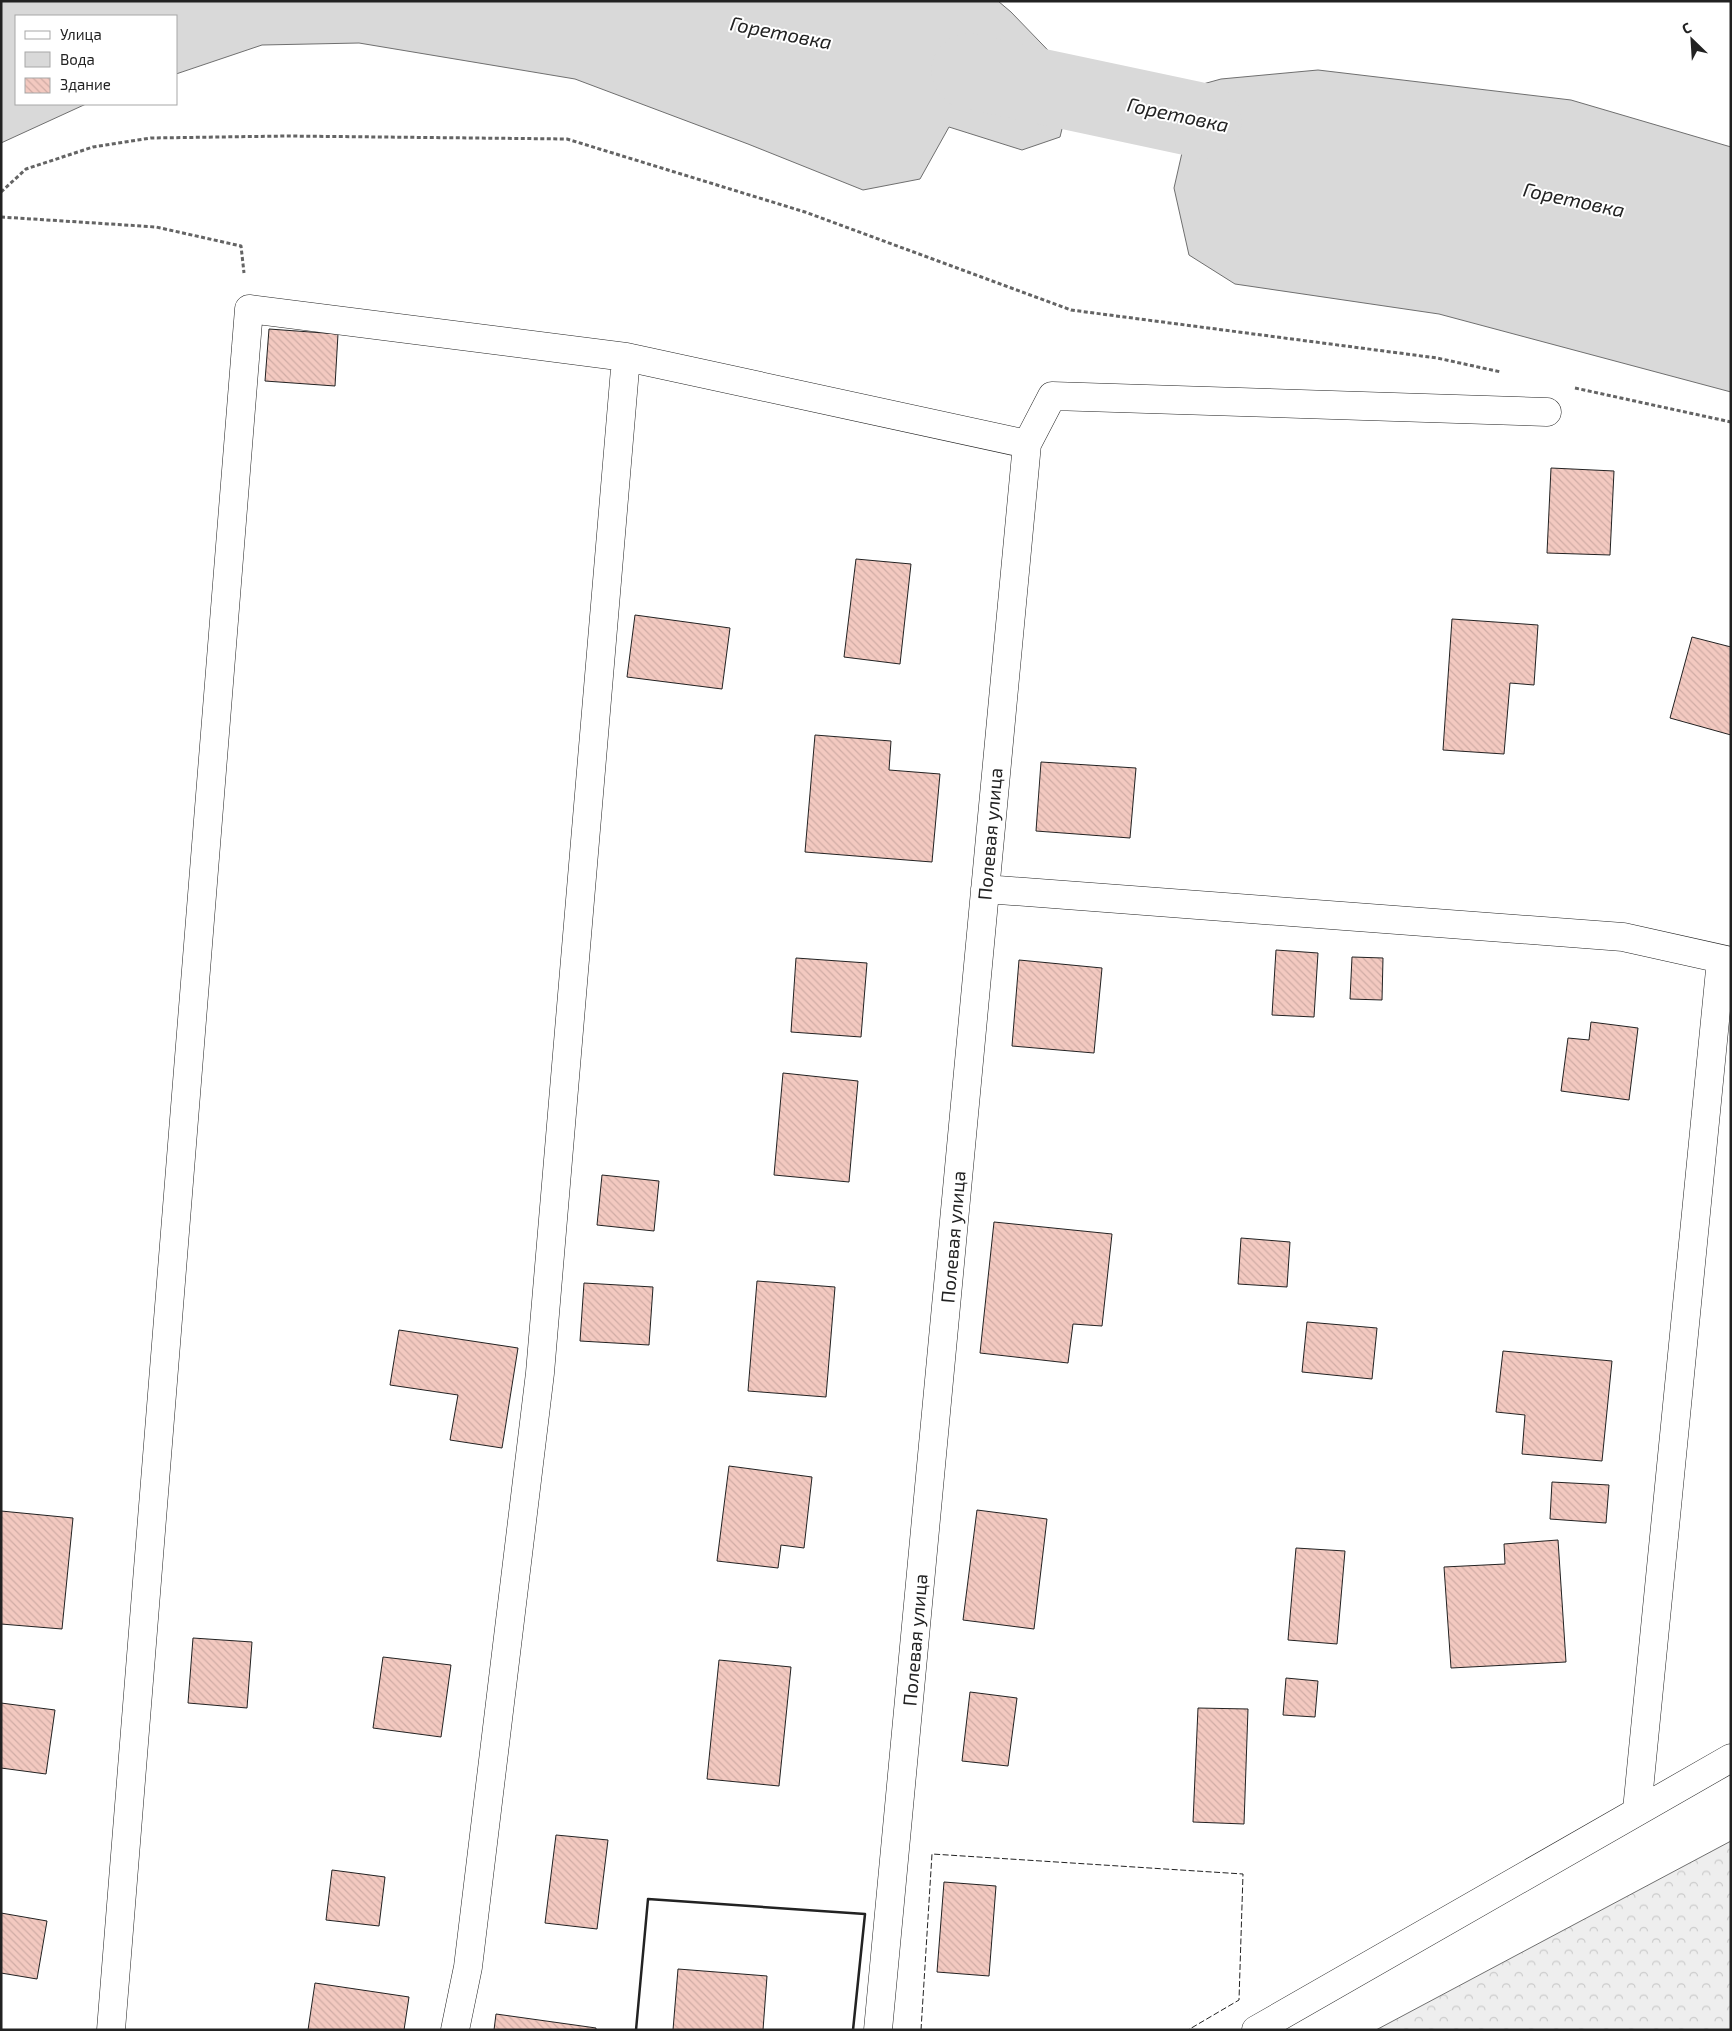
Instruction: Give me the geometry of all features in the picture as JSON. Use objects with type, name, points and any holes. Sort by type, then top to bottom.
[{"type":"street","points":[[112,2030],[249,309],[626,357],[1027,444],[1052,396],[1547,412]]},
{"type":"street","points":[[455,2030],[468,1967],[540,1373],[626,357]]},
{"type":"street","name":"Полевая улица","points":[[878,2030],[1027,444]]},
{"type":"street","points":[[985,889],[1623,937],[1726,960],[1637,1810]]},
{"type":"street","points":[[1256,2030],[1637,1810],[1731,1758]]},
{"type":"path","points":[[1,192],[26,169],[93,147],[151,138],[298,136],[566,139],[805,212],[1071,310],[1437,358],[1503,373]]},
{"type":"path","points":[[1,217],[156,227],[241,246],[249,309]]},
{"type":"path","points":[[1570,387],[1731,422]]},
{"type":"green space","points":[[1731,1841],[1731,2030],[1376,2030]]},
{"type":"water","points":[[1,1],[998,1],[1069,72],[1071,92],[1060,137],[1022,150],[949,127],[920,179],[863,190],[748,144],[575,79],[359,43],[262,45],[178,73],[178,15],[15,15],[15,105],[84,105],[1,143]]},
{"type":"water","points":[[1318,70],[1571,100],[1731,147],[1731,392],[1439,314],[1235,284],[1189,255],[1174,188],[1184,144],[1159,130],[1125,137],[1102,127],[1102,99],[1112,80],[1167,94],[1221,79]]},
{"type":"building","points":[[269,329],[338,334],[335,386],[265,381]]},
{"type":"building","points":[[1551,468],[1614,471],[1610,555],[1547,553]]},
{"type":"building","points":[[856,559],[911,564],[900,664],[844,657]]},
{"type":"building","points":[[635,615],[730,628],[722,689],[627,677]]},
{"type":"building","points":[[1452,619],[1538,625],[1534,685],[1510,683],[1504,754],[1443,750]]},
{"type":"building","points":[[1692,637],[1731,647],[1731,735],[1670,718]]},
{"type":"building","points":[[815,735],[891,741],[889,770],[940,774],[932,862],[805,852]]},
{"type":"building","points":[[1041,762],[1136,768],[1130,838],[1036,831]]},
{"type":"building","points":[[1276,950],[1318,953],[1314,1017],[1272,1015]]},
{"type":"building","points":[[1352,957],[1383,958],[1382,1000],[1350,999]]},
{"type":"building","points":[[796,958],[867,963],[861,1037],[791,1032]]},
{"type":"building","points":[[1019,960],[1102,968],[1094,1053],[1012,1046]]},
{"type":"building","points":[[1591,1022],[1638,1028],[1629,1100],[1561,1091],[1568,1038],[1589,1040]]},
{"type":"building","points":[[783,1073],[858,1081],[849,1182],[774,1175]]},
{"type":"building","points":[[602,1175],[659,1181],[654,1231],[597,1225]]},
{"type":"building","points":[[994,1222],[1112,1234],[1102,1326],[1073,1324],[1068,1363],[980,1353]]},
{"type":"building","points":[[1241,1238],[1290,1242],[1287,1287],[1238,1284]]},
{"type":"building","points":[[757,1281],[835,1287],[826,1397],[748,1391]]},
{"type":"building","points":[[584,1283],[653,1287],[649,1345],[580,1341]]},
{"type":"building","points":[[1307,1322],[1377,1328],[1372,1379],[1302,1372]]},
{"type":"building","points":[[399,1330],[518,1348],[502,1448],[450,1440],[458,1395],[390,1385]]},
{"type":"building","points":[[1503,1351],[1612,1361],[1602,1461],[1522,1454],[1525,1415],[1496,1412]]},
{"type":"building","points":[[729,1466],[812,1477],[804,1548],[781,1545],[778,1568],[717,1561]]},
{"type":"building","points":[[1552,1482],[1609,1485],[1606,1523],[1550,1519]]},
{"type":"building","points":[[977,1510],[1047,1519],[1034,1629],[963,1620]]},
{"type":"building","points":[[1,1511],[73,1518],[62,1629],[1,1624]]},
{"type":"building","points":[[1558,1540],[1566,1662],[1451,1668],[1444,1567],[1505,1564],[1504,1544]]},
{"type":"building","points":[[1296,1548],[1345,1551],[1337,1644],[1288,1640]]},
{"type":"building","points":[[193,1638],[252,1642],[247,1708],[188,1703]]},
{"type":"building","points":[[383,1657],[451,1665],[441,1737],[373,1728]]},
{"type":"building","points":[[719,1660],[791,1667],[779,1786],[707,1779]]},
{"type":"building","points":[[1286,1678],[1318,1681],[1315,1717],[1283,1715]]},
{"type":"building","points":[[970,1692],[1017,1698],[1008,1766],[962,1761]]},
{"type":"building","points":[[1,1703],[55,1710],[46,1774],[1,1768]]},
{"type":"building","points":[[1198,1708],[1248,1709],[1244,1824],[1193,1822]]},
{"type":"building","points":[[556,1835],[608,1840],[597,1929],[545,1923]]},
{"type":"building","points":[[332,1870],[385,1877],[379,1926],[326,1920]]},
{"type":"building","points":[[944,1882],[996,1886],[989,1976],[937,1972]]},
{"type":"building","points":[[1,1913],[47,1921],[37,1979],[1,1973]]},
{"type":"building","points":[[678,1969],[767,1976],[763,2030],[673,2030]]},
{"type":"building","points":[[315,1983],[409,1997],[404,2030],[308,2030]]},
{"type":"building","points":[[496,2014],[596,2028],[596,2030],[494,2030]]},
{"type":"waterway","name":"Горетовка","points":[[969,71],[1204,121]]},
{"type":"fence","points":[[921,2030],[932,1854],[1243,1874],[1239,2000],[1188,2030]]},
{"type":"wall","points":[[636,2030],[648,1899],[865,1914],[853,2030]]}]
